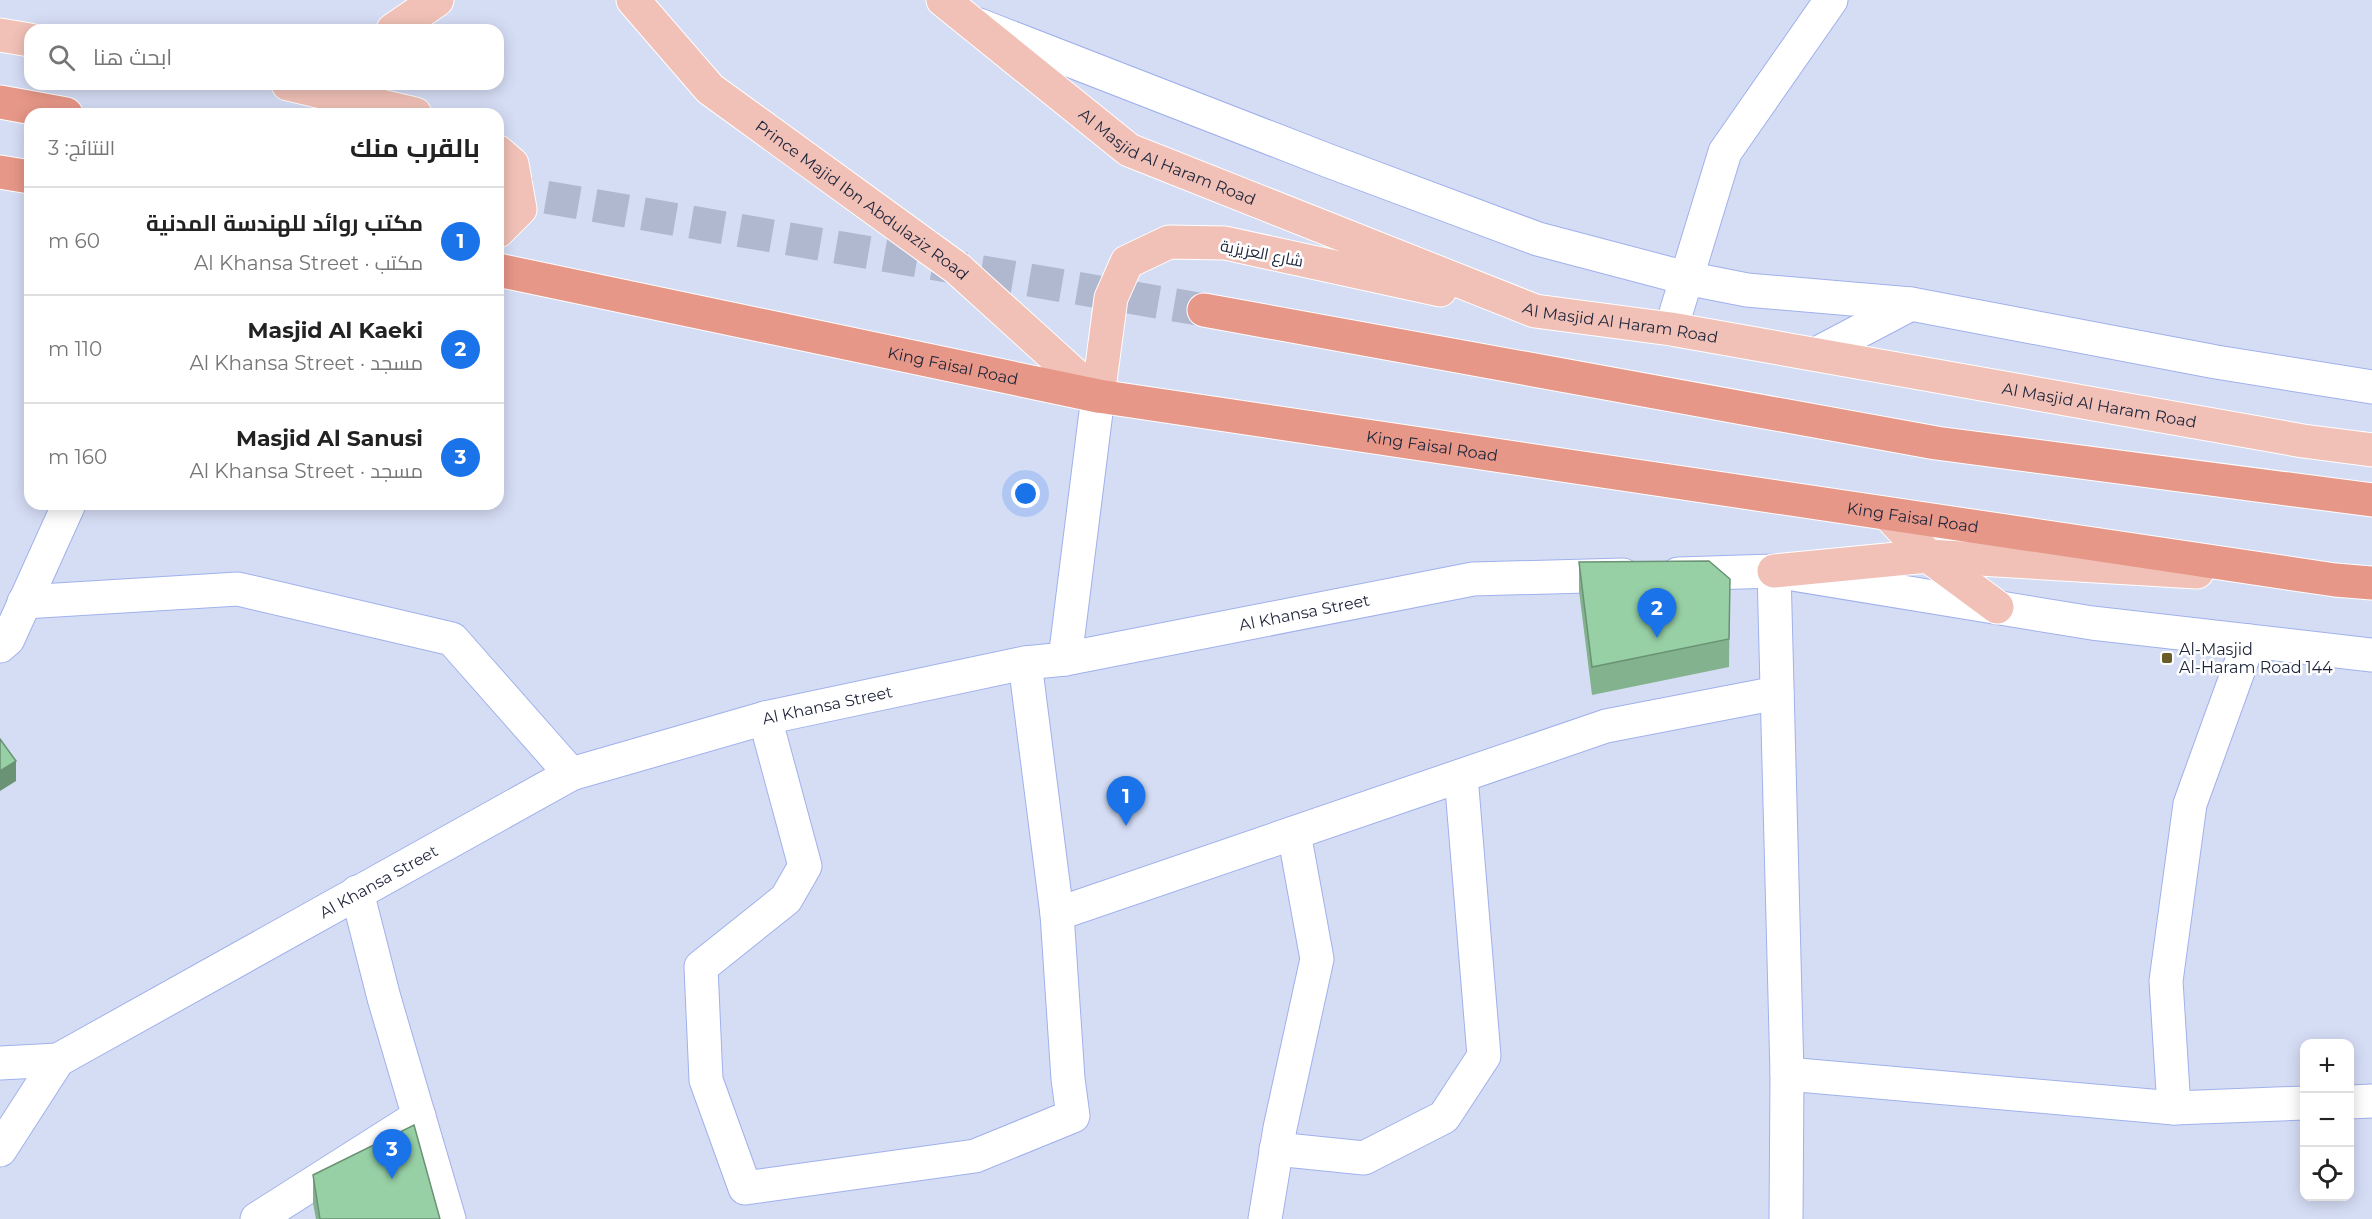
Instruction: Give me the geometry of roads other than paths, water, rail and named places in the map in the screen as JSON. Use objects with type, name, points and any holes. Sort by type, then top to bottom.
[{"type":"highway","points":[[0,102],[33,108]]},
{"type":"highway","points":[[0,172],[24,176]]},
{"type":"highway","name":"King Faisal Road","points":[[504,271],[1098,396],[2336,580],[2372,583]]},
{"type":"highway","points":[[1204,310],[1936,443],[2372,500]]},
{"type":"main road","points":[[402,24],[437,0]]},
{"type":"main road","name":"Prince Majid Ibn Abdulaziz Road","points":[[633,0],[710,89],[958,269],[1098,396]]},
{"type":"main road","points":[[918,0],[1129,150]]},
{"type":"main road","name":"Al Masjid Al Haram Road","points":[[943,0],[1129,150],[1535,311],[1671,329],[2303,441],[2372,450]]},
{"type":"main road","points":[[0,35],[24,39]]},
{"type":"main road","points":[[313,90],[390,108]]},
{"type":"main road","points":[[504,157],[512,164],[520,209],[504,225]]},
{"type":"main road","name":"شارع العزيزية","points":[[1098,396],[1111,298],[1127,262],[1168,242],[1225,243],[1535,311]]},
{"type":"main road","points":[[1888,514],[1928,556],[1997,607]]},
{"type":"main road","points":[[1774,571],[1928,556],[2336,580]]},
{"type":"street","points":[[1671,329],[1725,152],[1831,0]]},
{"type":"street","points":[[969,21],[1276,141],[1538,239],[1686,278],[1747,290],[1911,304],[2216,362],[2372,387]]},
{"type":"street","points":[[1815,354],[1911,304]]},
{"type":"street","points":[[1065,659],[1098,396]]},
{"type":"street","points":[[0,646],[8,639],[66,510]]},
{"type":"street","points":[[1774,571],[1787,1074],[1786,1219]]},
{"type":"street","name":"Al Khansa Street","points":[[0,1150],[58,1060],[571,774],[765,718],[1025,663],[1065,659],[1473,579],[1774,571],[2092,622],[2372,655]]},
{"type":"street","points":[[24,602],[238,589],[452,639],[571,774]]},
{"type":"street","points":[[2174,1108],[2166,981],[2190,804],[2249,641]]},
{"type":"street","points":[[765,718],[805,866],[786,899],[701,967],[706,1080],[745,1188],[975,1156],[1073,1116],[1068,1079],[1057,914],[1025,663]]},
{"type":"street","points":[[1057,914],[1606,726],[1777,693]]},
{"type":"street","points":[[1276,1149],[1364,1158],[1444,1117],[1484,1056],[1461,776]]},
{"type":"street","points":[[1264,1219],[1276,1149],[1317,959],[1294,833]]},
{"type":"street","points":[[357,892],[384,998],[449,1219]]},
{"type":"street","points":[[0,1064],[58,1060]]},
{"type":"street","points":[[1787,1074],[2174,1108],[2300,1103]]},
{"type":"street","points":[[2354,1102],[2372,1101]]},
{"type":"street","points":[[257,1219],[420,1116]]},
{"type":"tunnel","points":[[504,190],[1204,310]]},
{"type":"place","name":"Masjid Al Kaeki","points":[[1657,638]]},
{"type":"place","name":"Al-Masjid Al-Haram Road 144","points":[[2167,658]]},
{"type":"place","name":"مكتب روائد للهندسة المدنية","points":[[1126,826]]},
{"type":"place","name":"Masjid Al Sanusi","points":[[392,1179]]}]
